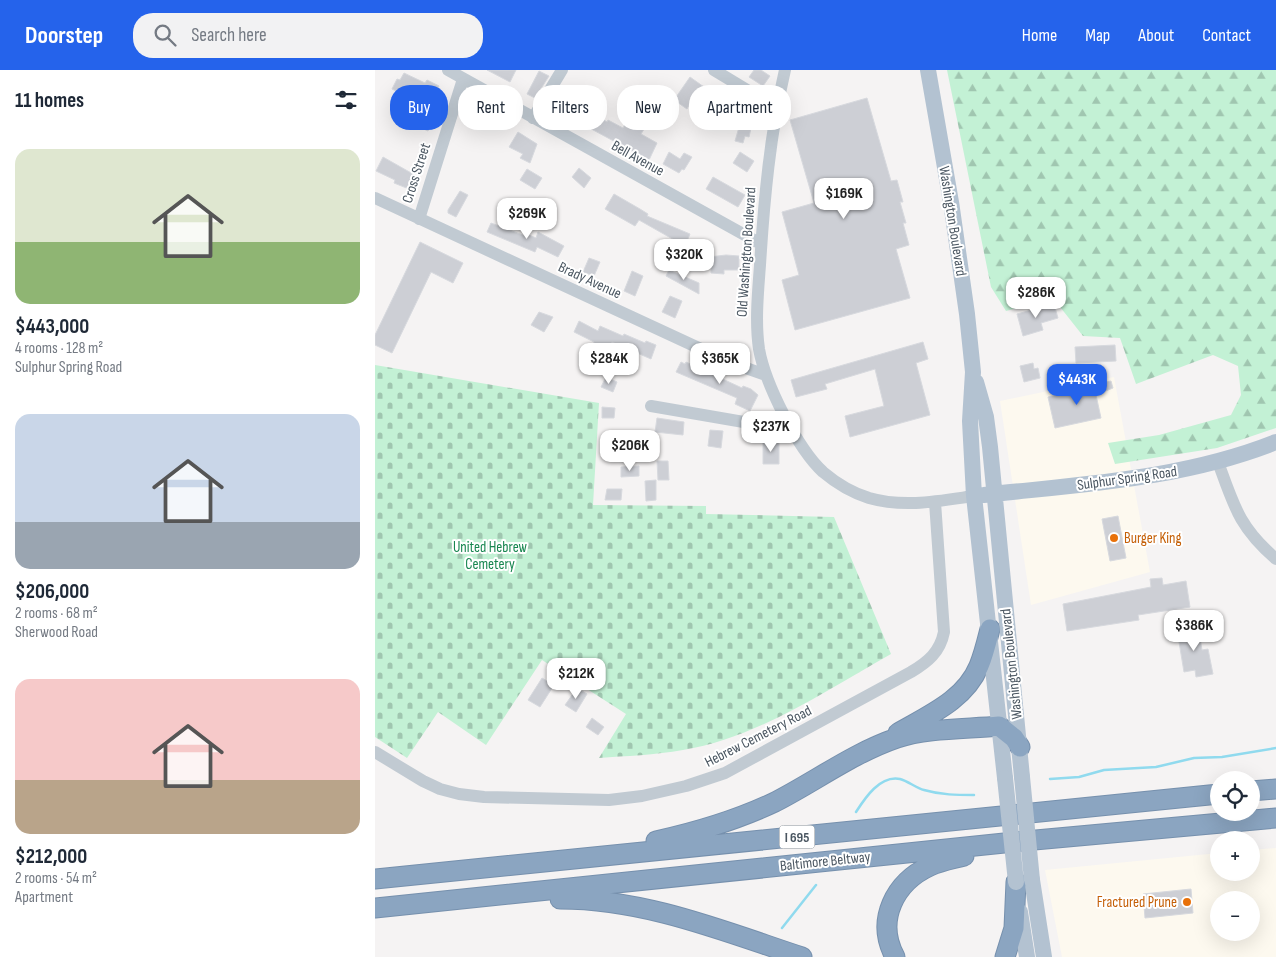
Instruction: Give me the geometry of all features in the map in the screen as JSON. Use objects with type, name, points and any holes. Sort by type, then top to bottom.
[{"type":"highway","points":[[549,862],[706,829],[775,802],[947,705],[961,693],[979,666],[990,629]]},
{"type":"highway","points":[[871,748],[907,736],[999,726],[1014,738],[1019,747]]},
{"type":"highway","points":[[1260,790],[1276,788]]},
{"type":"highway","name":"Baltimore Beltway","points":[[375,879],[1210,795]]},
{"type":"highway","name":"Baltimore Beltway","points":[[375,908],[1014,842],[1276,818]]},
{"type":"highway","points":[[895,957],[889,943],[886,920],[896,894],[906,881],[932,865],[1014,842]]},
{"type":"highway","points":[[1005,957],[1014,928],[1024,881]]},
{"type":"highway","points":[[469,898],[566,899],[617,902],[683,918],[802,957]]},
{"type":"main road","name":"Washington Boulevard","points":[[928,70],[961,260],[973,372],[970,421],[974,496],[1005,778],[1024,881],[1044,957]]},
{"type":"main road","name":"Washington Boulevard","points":[[973,372],[986,417],[1022,777],[1027,957]]},
{"type":"main road","name":"Sulphur Spring Road","points":[[974,496],[1119,480],[1218,462],[1276,442]]},
{"type":"street","name":"Bell Avenue","points":[[448,70],[533,118]]},
{"type":"street","points":[[553,85],[562,70]]},
{"type":"street","points":[[714,70],[739,85]]},
{"type":"street","name":"Old Washington Boulevard","points":[[782,85],[785,70]]},
{"type":"street","name":"Cross Street","points":[[419,219],[463,79]]},
{"type":"street","name":"Bell Avenue","points":[[555,130],[761,244]]},
{"type":"street","name":"Old Washington Boulevard","points":[[774,130],[761,244],[759,348],[766,376],[793,428],[818,466],[835,481],[868,498],[901,504],[935,502],[974,496]]},
{"type":"street","name":"Brady Avenue","points":[[375,198],[729,362],[766,376]]},
{"type":"street","points":[[651,406],[761,425],[793,428]]},
{"type":"street","points":[[1218,462],[1239,518],[1247,531],[1276,559]]},
{"type":"street","name":"Hebrew Cemetery Road","points":[[375,752],[404,771],[440,789],[484,797],[609,800],[642,796],[686,786],[725,774],[924,665],[939,649],[945,632],[935,502]]},
{"type":"shaded area","points":[[1114,377],[1150,572],[1031,605],[1000,401]]},
{"type":"shaded area","points":[[1276,848],[1276,957],[1062,957],[1045,870],[1210,854],[1210,881],[1260,881],[1260,849]]},
{"type":"green space","points":[[947,70],[1276,70],[1276,428],[1217,448],[1115,464],[1108,443],[1159,435],[1231,415],[1241,395],[1238,366],[1213,355],[1136,384],[1120,338],[1083,336],[1053,298],[1006,311],[991,287]]},
{"type":"green space","name":"United Hebrew Cemetery","points":[[375,365],[599,403],[593,505],[706,506],[706,514],[834,517],[891,654],[790,711],[737,735],[683,750],[599,758],[626,714],[542,660],[486,745],[438,712],[407,758],[375,737]]},
{"type":"building","points":[[487,70],[516,70],[510,82]]},
{"type":"building","points":[[754,70],[761,70],[770,76],[764,85],[749,77]]},
{"type":"building","points":[[539,71],[549,76],[543,85],[533,85],[533,97],[527,94]]},
{"type":"building","points":[[404,73],[425,83],[427,80],[437,85],[394,85],[397,79],[400,80]]},
{"type":"building","points":[[690,77],[701,85],[689,85],[689,105],[687,109],[679,103],[679,93]]},
{"type":"building","points":[[867,98],[891,181],[897,180],[903,202],[900,202],[906,223],[903,223],[909,245],[896,249],[910,298],[795,330],[782,280],[799,275],[782,212],[814,203],[791,120]]},
{"type":"building","points":[[608,120],[617,125],[617,130],[644,130],[641,134],[657,143],[649,160],[593,130],[607,130]]},
{"type":"building","points":[[738,130],[751,130],[749,137],[745,136],[743,143],[735,141]]},
{"type":"building","points":[[518,132],[537,144],[530,163],[520,158],[523,154],[509,147]]},
{"type":"building","points":[[669,152],[680,159],[684,153],[692,157],[684,170],[682,169],[679,173],[663,164]]},
{"type":"building","points":[[740,152],[754,161],[747,172],[733,163]]},
{"type":"building","points":[[383,157],[413,174],[411,178],[414,179],[409,189],[394,183],[395,180],[376,171]]},
{"type":"building","points":[[579,168],[591,178],[584,188],[572,177]]},
{"type":"building","points":[[527,169],[542,178],[535,189],[520,180]]},
{"type":"building","points":[[713,177],[745,195],[738,207],[706,189]]},
{"type":"building","points":[[460,191],[468,195],[456,217],[448,213],[448,210]]},
{"type":"building","points":[[614,194],[648,214],[647,216],[690,234],[685,246],[639,220],[635,226],[605,209]]},
{"type":"building","points":[[491,223],[528,237],[529,235],[536,238],[538,232],[564,246],[558,257],[537,247],[535,252],[487,232]]},
{"type":"building","points":[[420,242],[463,263],[453,283],[431,272],[392,353],[375,345],[375,335]]},
{"type":"building","points":[[739,256],[739,270],[724,270],[724,274],[711,273],[711,268],[708,268],[709,257]]},
{"type":"building","points":[[589,258],[600,262],[594,276],[583,272]]},
{"type":"building","points":[[669,270],[699,283],[699,294],[666,276]]},
{"type":"building","points":[[632,271],[643,276],[635,296],[624,291]]},
{"type":"building","points":[[670,296],[682,301],[675,318],[662,312]]},
{"type":"building","points":[[1054,304],[1058,318],[1041,323],[1043,330],[1023,336],[1017,314]]},
{"type":"building","points":[[539,312],[553,317],[544,332],[531,325]]},
{"type":"building","points":[[579,321],[598,331],[600,326],[623,336],[624,334],[645,343],[646,341],[656,345],[651,359],[612,342],[609,350],[594,344],[594,342],[574,332]]},
{"type":"building","points":[[923,342],[928,359],[916,363],[930,415],[850,437],[845,416],[884,406],[875,369],[825,384],[827,389],[796,397],[791,380]]},
{"type":"building","points":[[1115,345],[1116,361],[1076,363],[1075,347]]},
{"type":"building","points":[[681,362],[685,364],[686,362],[742,388],[743,386],[751,389],[758,395],[750,411],[735,404],[737,398],[676,372]]},
{"type":"building","points":[[1033,363],[1034,369],[1038,368],[1040,378],[1024,382],[1020,366]]},
{"type":"building","points":[[606,377],[617,382],[613,392],[601,387]]},
{"type":"building","points":[[1111,381],[1113,388],[1096,395],[1101,418],[1055,428],[1048,397],[1098,386],[1097,384]]},
{"type":"building","points":[[602,407],[615,408],[614,418],[602,418]]},
{"type":"building","points":[[657,418],[684,422],[683,435],[655,432]]},
{"type":"building","points":[[710,430],[723,431],[721,448],[708,446]]},
{"type":"building","points":[[763,442],[779,442],[779,464],[763,464]]},
{"type":"building","points":[[657,461],[668,461],[669,480],[658,480]]},
{"type":"building","points":[[639,466],[639,476],[621,477],[621,467]]},
{"type":"building","points":[[656,480],[656,500],[646,501],[645,481]]},
{"type":"building","points":[[607,489],[622,489],[621,500],[605,500]]},
{"type":"building","name":"Burger King","points":[[1118,516],[1126,558],[1110,561],[1102,519]]},
{"type":"building","points":[[1162,578],[1163,585],[1186,581],[1190,607],[1138,615],[1139,620],[1067,631],[1063,604],[1151,587],[1150,579]]},
{"type":"building","points":[[1198,626],[1202,650],[1208,649],[1213,674],[1196,677],[1195,670],[1184,672],[1177,630]]},
{"type":"building","points":[[542,678],[554,685],[540,707],[528,700]]},
{"type":"building","points":[[577,688],[587,694],[576,712],[565,705]]},
{"type":"building","points":[[592,718],[604,727],[598,735],[586,727]]},
{"type":"building","points":[[1191,889],[1193,913],[1145,918],[1143,894]]},
{"type":"waterway","points":[[1050,779],[1079,777],[1104,770],[1156,767],[1194,758],[1222,757],[1276,748]]},
{"type":"waterway","points":[[856,812],[874,789],[880,784],[893,779],[903,780],[930,792],[974,795]]},
{"type":"waterway","points":[[782,928],[816,885]]},
{"type":"place","name":"Burger King","points":[[1114,538]]},
{"type":"place","name":"Fractured Prune","points":[[1187,902]]}]
